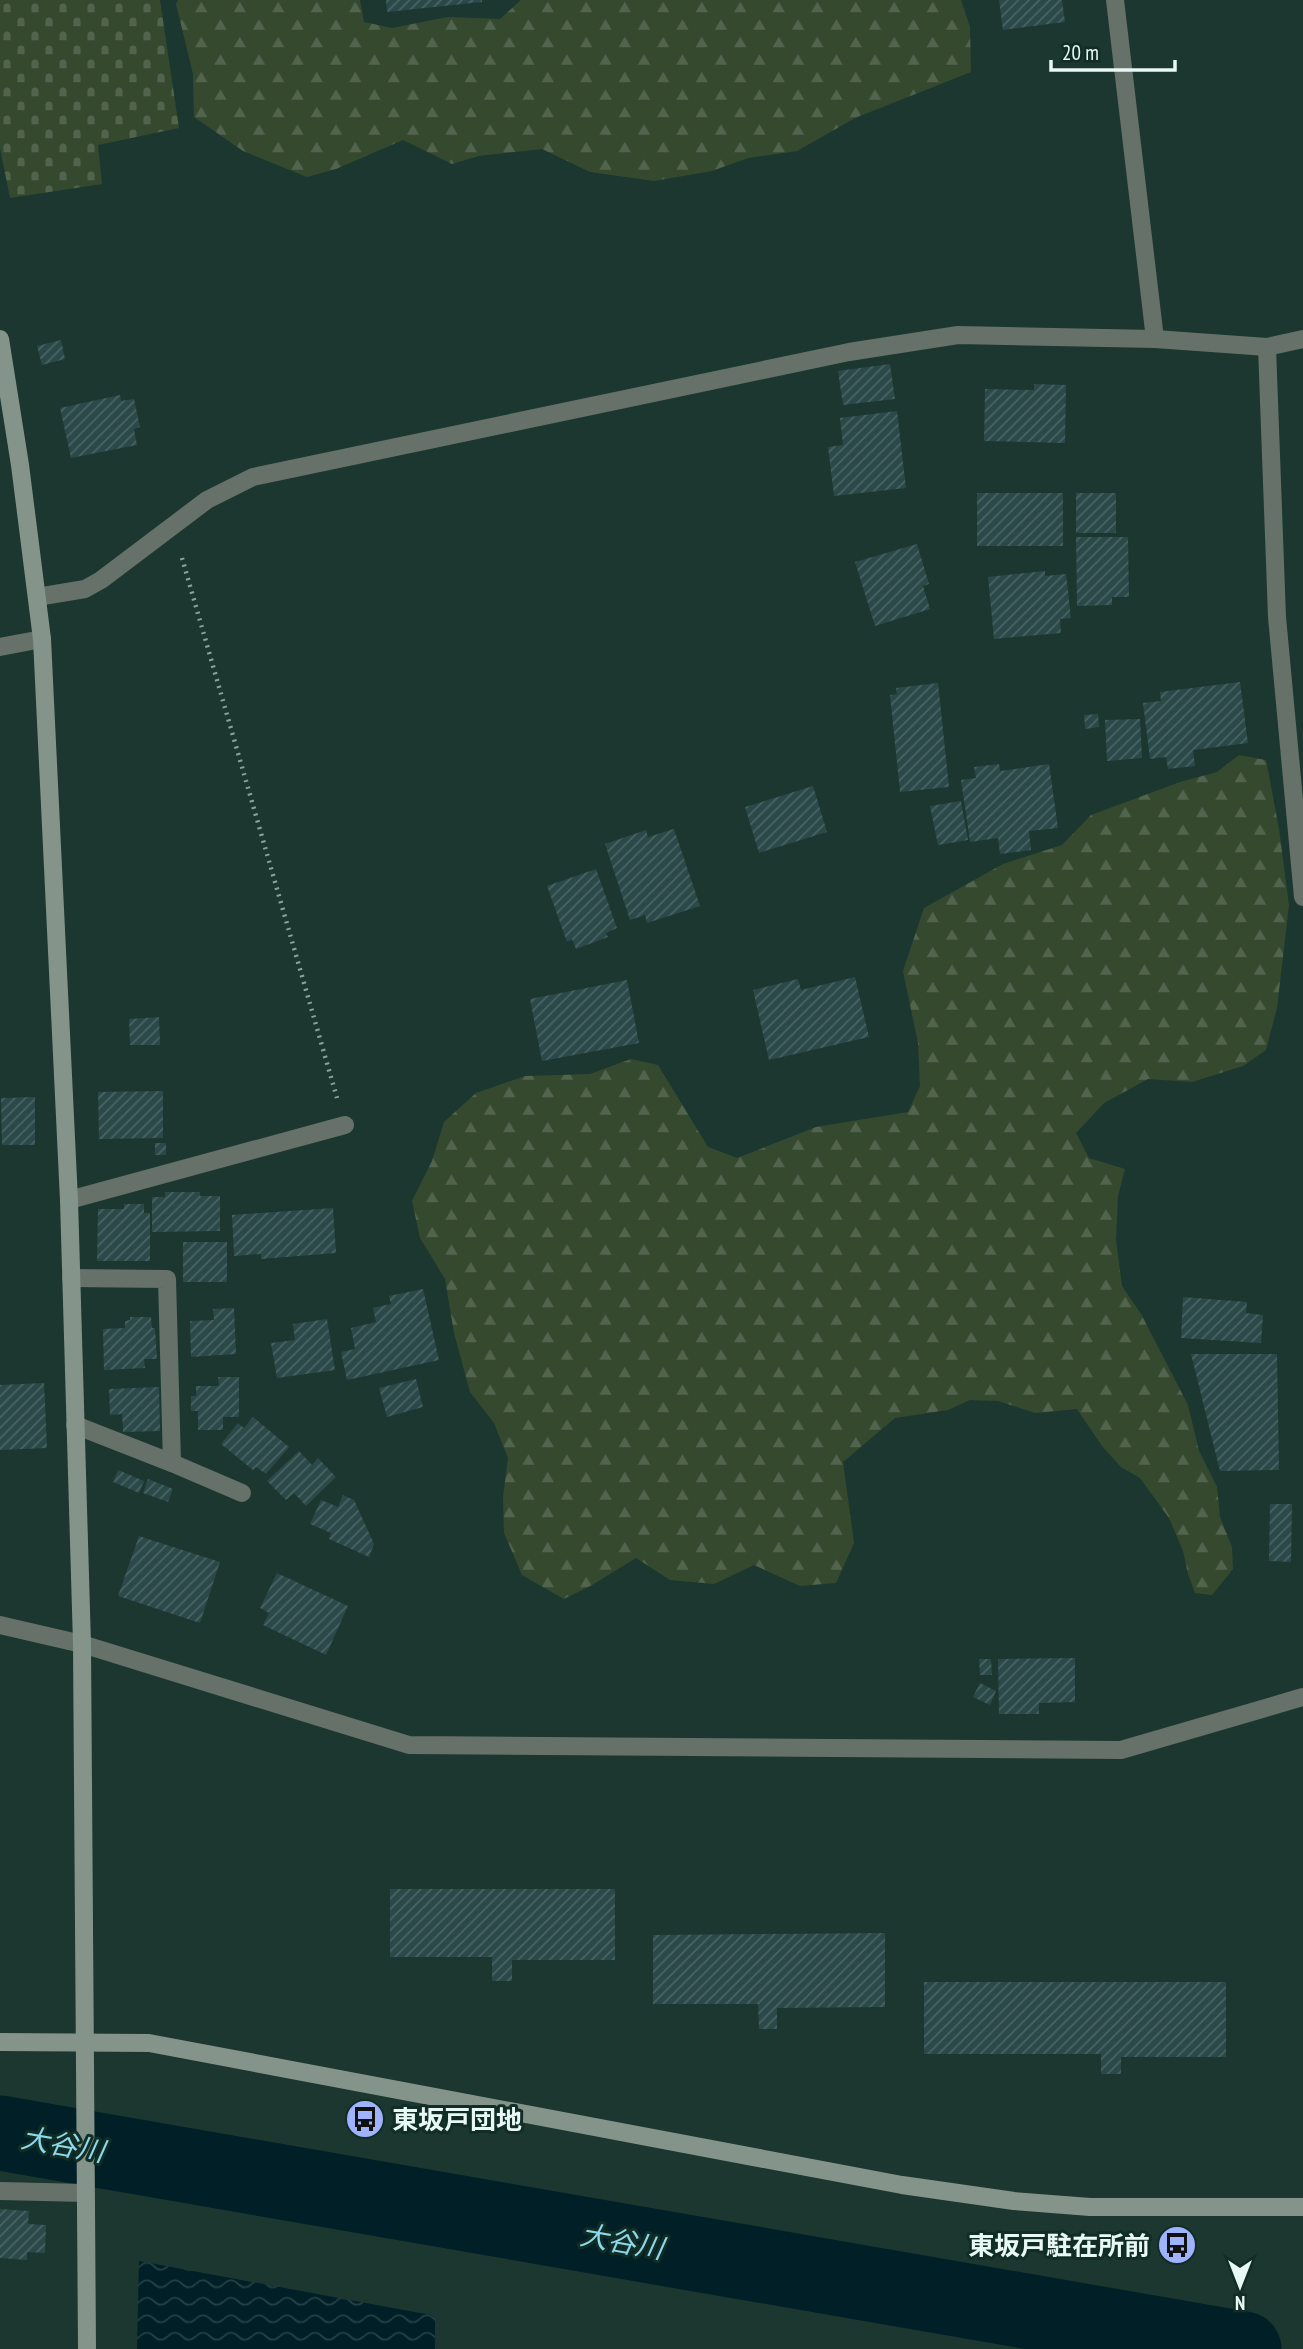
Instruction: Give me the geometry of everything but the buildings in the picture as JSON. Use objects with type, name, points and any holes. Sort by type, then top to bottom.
[{"type":"street","points":[[1115,0],[1155,339]]},
{"type":"street","points":[[37,597],[85,589],[101,580],[207,500],[253,477],[849,352],[958,335],[1155,339],[1267,347],[1303,339]]},
{"type":"street","points":[[0,339],[20,465],[42,639],[69,1200],[82,1644],[87,2349]]},
{"type":"street","points":[[1267,347],[1278,617],[1303,897]]},
{"type":"street","points":[[0,647],[42,639]]},
{"type":"street","points":[[69,1200],[345,1125]]},
{"type":"street","points":[[71,1278],[167,1279],[172,1462]]},
{"type":"street","points":[[75,1425],[172,1462],[242,1493]]},
{"type":"street","points":[[0,1625],[82,1644],[409,1745],[1121,1750],[1303,1697]]},
{"type":"street","points":[[0,2042],[149,2043],[902,2185],[1014,2201],[1090,2207],[1303,2207]]},
{"type":"street","points":[[0,2191],[85,2193]]},
{"type":"path","points":[[172,524],[345,1125]]},
{"type":"green space","points":[[0,0],[160,0],[179,128],[98,145],[102,184],[10,198],[0,148]]},
{"type":"green space","points":[[178,0],[360,0],[364,22],[392,28],[448,17],[500,19],[521,0],[961,0],[970,27],[971,72],[855,118],[797,151],[748,158],[712,171],[654,181],[590,172],[542,149],[479,156],[452,164],[403,140],[336,169],[307,177],[243,151],[194,117],[193,74],[176,4]]},
{"type":"green space","points":[[1239,755],[1266,760],[1289,905],[1277,1008],[1266,1050],[1243,1066],[1192,1082],[1148,1079],[1104,1103],[1076,1133],[1089,1158],[1125,1169],[1118,1196],[1116,1240],[1122,1286],[1141,1314],[1188,1405],[1199,1451],[1217,1487],[1220,1517],[1232,1547],[1233,1569],[1212,1595],[1195,1593],[1183,1551],[1169,1518],[1140,1478],[1121,1467],[1102,1446],[1077,1409],[1035,1413],[998,1401],[970,1400],[948,1410],[895,1418],[843,1462],[854,1543],[836,1583],[800,1586],[754,1565],[714,1584],[670,1580],[636,1558],[564,1599],[522,1575],[504,1533],[503,1497],[508,1458],[494,1423],[470,1392],[454,1333],[445,1279],[420,1238],[412,1201],[432,1161],[444,1122],[476,1093],[525,1076],[590,1074],[631,1059],[658,1065],[708,1147],[737,1158],[816,1127],[908,1112],[920,1086],[918,1043],[903,971],[924,908],[1003,864],[1062,845],[1091,815],[1180,782],[1217,772]]},
{"type":"water","points":[[139,2261],[431,2315],[435,2318],[435,2349],[137,2349]]},
{"type":"waterway","name":"大谷川","points":[[0,2133],[1244,2349]]},
{"type":"place","name":"東坂戸団地","points":[[365,2119]]},
{"type":"place","name":"東坂戸駐在所前","points":[[1177,2245]]}]
